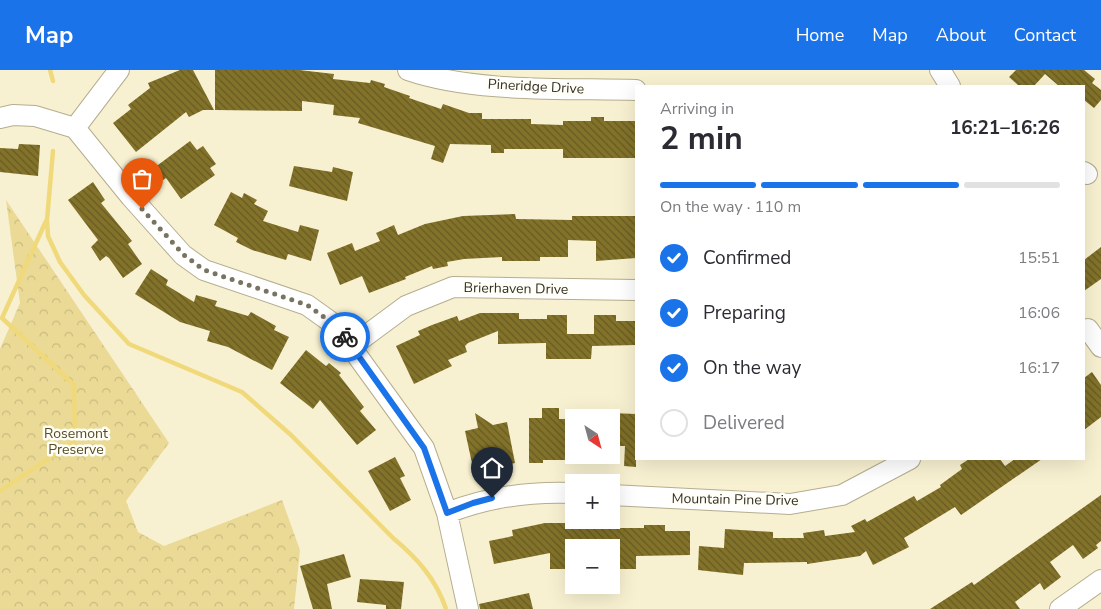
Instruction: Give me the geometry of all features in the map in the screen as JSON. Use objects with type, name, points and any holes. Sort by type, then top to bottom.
[{"type":"street","points":[[75,128],[119,70]]},
{"type":"street","name":"Pineridge Drive","points":[[408,70],[433,79],[503,86],[635,90]]},
{"type":"street","points":[[940,70],[949,85]]},
{"type":"street","points":[[0,118],[13,115],[35,116],[75,128],[131,197],[184,255],[204,270],[307,305],[335,325],[424,448],[447,513],[468,609]]},
{"type":"street","name":"Brierhaven Drive","points":[[352,346],[406,306],[454,287],[635,290]]},
{"type":"street","points":[[1091,327],[1101,347]]},
{"type":"street","name":"Mountain Pine Drive","points":[[620,495],[790,504],[842,495],[908,460]]},
{"type":"street","points":[[447,513],[473,503],[511,494],[565,493]]},
{"type":"street","points":[[1060,609],[1101,580]]},
{"type":"green space","name":"Rosemont Preserve","points":[[6,200],[169,443],[126,501],[138,532],[164,546],[282,500],[300,550],[294,609],[0,609],[0,349],[20,303]]},
{"type":"building","points":[[180,70],[193,70],[214,110],[203,110],[189,117],[186,112],[136,152],[113,123],[131,109],[128,105],[150,88],[148,83]]},
{"type":"building","points":[[215,70],[299,70],[334,74],[333,79],[370,83],[371,80],[385,84],[384,87],[441,109],[443,104],[469,113],[482,113],[482,119],[531,119],[531,124],[563,125],[563,121],[591,121],[591,117],[604,117],[604,121],[635,121],[635,158],[563,158],[563,149],[504,149],[504,153],[491,153],[491,145],[450,144],[443,163],[431,159],[435,146],[358,123],[360,118],[333,115],[334,105],[302,101],[302,111],[215,110]]},
{"type":"building","points":[[1016,70],[1084,70],[1095,79],[1092,83],[1101,90],[1101,100],[1094,108],[1085,101],[1085,85],[1058,85],[1045,74],[1035,85],[1018,85],[1009,77]]},
{"type":"building","points":[[190,141],[197,150],[203,146],[216,164],[210,168],[215,175],[181,199],[166,178],[163,180],[154,168]]},
{"type":"building","points":[[19,144],[40,145],[38,176],[0,172],[0,148],[18,149]]},
{"type":"building","points":[[294,166],[332,172],[333,167],[353,172],[347,201],[289,186]]},
{"type":"building","points":[[93,182],[105,200],[101,203],[132,241],[128,244],[142,264],[123,278],[109,258],[106,256],[100,261],[91,247],[98,240],[68,200]]},
{"type":"building","points":[[231,192],[242,198],[244,193],[257,200],[254,204],[268,211],[263,221],[298,232],[300,225],[319,230],[311,261],[288,254],[286,260],[252,250],[236,242],[238,238],[214,225]]},
{"type":"building","points":[[515,214],[516,219],[572,220],[572,216],[635,216],[635,258],[596,261],[596,241],[568,240],[568,257],[540,257],[540,261],[502,261],[502,257],[447,262],[448,266],[433,269],[432,266],[405,277],[406,279],[369,293],[362,276],[340,285],[327,253],[352,243],[355,251],[380,241],[376,233],[394,225],[398,235],[425,224],[463,216]]},
{"type":"building","points":[[1101,247],[1101,279],[1085,290],[1085,259]]},
{"type":"building","points":[[151,269],[168,280],[166,285],[194,302],[196,295],[217,301],[215,306],[248,316],[251,312],[276,326],[274,330],[289,337],[272,370],[228,347],[207,341],[210,331],[180,322],[135,294]]},
{"type":"building","points":[[480,313],[519,313],[519,319],[547,319],[547,315],[567,315],[567,334],[594,334],[594,315],[616,315],[616,321],[635,321],[635,345],[592,346],[591,359],[546,359],[546,343],[498,344],[498,331],[468,343],[465,346],[467,352],[448,360],[452,366],[414,384],[396,346],[420,335],[418,331],[432,325],[457,316],[459,321]]},
{"type":"building","points":[[306,350],[326,366],[329,363],[341,373],[339,375],[364,407],[360,411],[376,430],[357,445],[320,400],[313,409],[280,383]]},
{"type":"building","points":[[1092,372],[1101,385],[1101,417],[1085,429],[1085,377]]},
{"type":"building","points":[[542,408],[559,408],[559,419],[565,419],[565,460],[543,460],[543,463],[529,463],[529,418],[542,418]]},
{"type":"building","points":[[475,413],[493,425],[507,422],[515,463],[500,466],[500,462],[473,468],[465,431],[478,428]]},
{"type":"building","points":[[620,413],[635,414],[636,467],[624,466],[625,446],[620,446]]},
{"type":"building","points":[[395,457],[405,476],[400,478],[411,500],[390,511],[368,471]]},
{"type":"building","points":[[968,460],[1001,460],[1005,466],[1014,460],[1041,460],[961,515],[955,507],[904,538],[909,547],[873,565],[866,551],[860,556],[807,564],[807,562],[744,563],[743,575],[698,570],[699,546],[724,548],[725,529],[773,532],[773,538],[804,538],[803,533],[824,530],[825,536],[855,532],[851,526],[865,519],[867,522],[914,496],[917,501],[941,487],[940,485],[962,469],[960,465]]},
{"type":"building","points":[[1101,495],[1101,541],[1096,545],[1098,548],[1083,559],[1073,545],[1050,562],[1061,577],[1044,590],[1040,583],[1015,602],[1020,609],[930,609],[972,582],[974,585]]},
{"type":"building","points":[[545,523],[565,523],[565,529],[620,529],[644,528],[644,525],[665,525],[665,531],[690,531],[690,555],[636,556],[636,569],[620,569],[620,539],[565,539],[565,569],[550,569],[550,553],[494,564],[489,541],[513,536],[512,530]]},
{"type":"building","points":[[344,554],[351,577],[327,584],[332,609],[313,609],[300,566]]},
{"type":"building","points":[[360,579],[404,582],[401,609],[386,609],[386,605],[357,602]]},
{"type":"building","points":[[529,593],[533,609],[480,609],[479,604]]},
{"type":"waterway","points":[[50,70],[53,81]]},
{"type":"waterway","points":[[53,151],[47,220],[48,236],[60,262],[84,295],[129,344],[242,392],[291,435],[418,561],[437,588],[446,609]]},
{"type":"waterway","points":[[0,491],[75,441],[74,385],[2,318],[46,221]]},
{"type":"way so far","points":[[142,209],[184,255],[204,270],[307,305],[335,325],[345,337]]},
{"type":"route","points":[[345,337],[424,448],[447,513],[492,498]]}]
